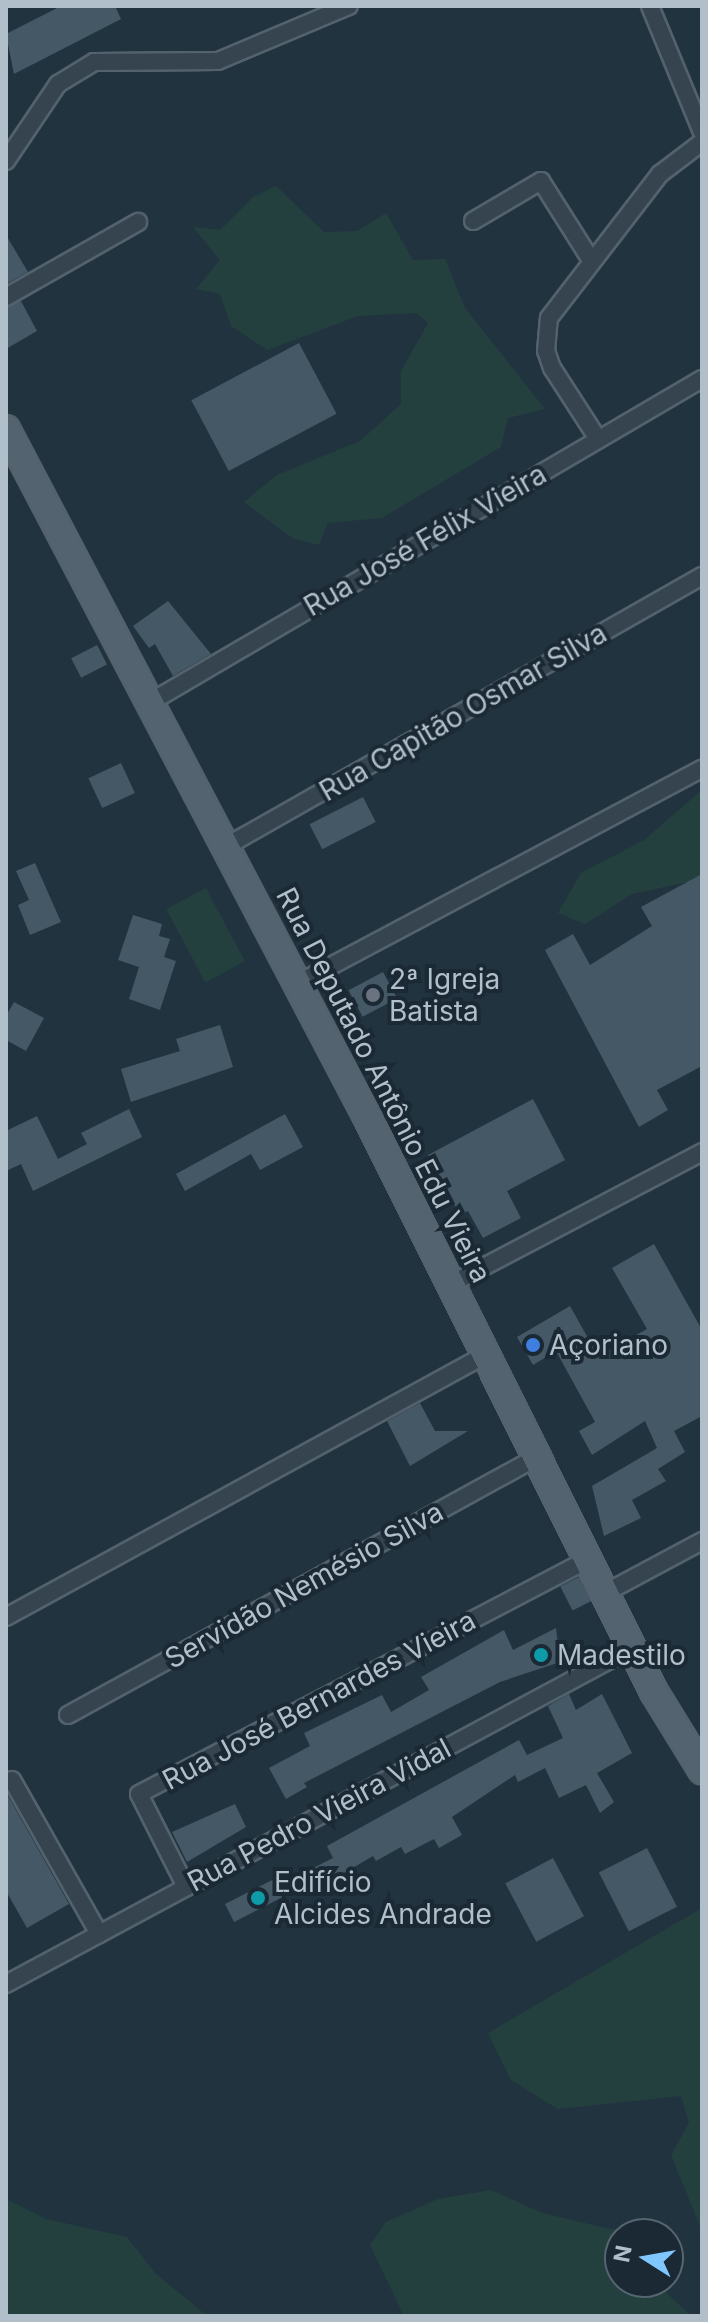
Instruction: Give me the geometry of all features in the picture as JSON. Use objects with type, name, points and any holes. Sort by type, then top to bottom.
[{"type":"main road","name":"Rua Deputado Antônio Edu Vieira","points":[[6,429],[297,984],[591,1558],[632,1648],[702,1770]]},
{"type":"street","points":[[6,161],[58,84],[94,62],[218,61],[349,6]]},
{"type":"street","points":[[650,6],[696,109],[702,132]]},
{"type":"street","points":[[598,439],[552,368],[545,335],[559,301],[660,174],[702,142]]},
{"type":"street","points":[[473,221],[541,181],[591,260]]},
{"type":"street","points":[[6,297],[138,222]]},
{"type":"street","name":"Rua José Félix Vieira","points":[[149,703],[702,379]]},
{"type":"street","name":"Rua Capitão Osmar Silva","points":[[225,847],[702,576]]},
{"type":"street","points":[[297,984],[702,769]]},
{"type":"street","points":[[451,1284],[702,1152]]},
{"type":"street","points":[[6,1617],[487,1354]]},
{"type":"street","name":"Servidão Nemésio Silva","points":[[68,1715],[539,1456]]},
{"type":"street","points":[[607,1592],[702,1541]]},
{"type":"street","name":"Rua José Bernardes Vieira","points":[[186,1887],[139,1794],[591,1558]]},
{"type":"street","name":"Rua Pedro Vieira Vidal","points":[[6,1984],[632,1648]]},
{"type":"street","points":[[12,1780],[99,1934]]},
{"type":"green space","points":[[276,186],[324,232],[357,231],[386,213],[413,260],[445,259],[465,308],[545,409],[508,418],[501,447],[382,518],[328,523],[319,545],[292,538],[244,502],[277,475],[360,441],[401,404],[401,371],[428,323],[417,313],[358,316],[267,350],[231,326],[220,294],[196,289],[220,260],[193,227],[220,230],[253,197]]},
{"type":"green space","points":[[702,790],[702,879],[632,894],[585,924],[558,913],[581,873],[644,840]]},
{"type":"green space","points":[[206,888],[245,961],[205,982],[166,909]]},
{"type":"green space","points":[[702,1908],[702,2231],[671,2155],[689,2123],[681,2096],[558,2109],[511,2080],[488,2033]]},
{"type":"green space","points":[[491,2190],[542,2213],[604,2227],[604,2298],[672,2298],[691,2316],[404,2316],[370,2245],[386,2222],[438,2199]]},
{"type":"green space","points":[[6,2199],[46,2219],[127,2237],[155,2273],[207,2316],[6,2316]]},
{"type":"building","points":[[61,6],[115,6],[121,19],[14,74],[6,34]]},
{"type":"building","points":[[6,235],[28,272],[6,284]]},
{"type":"building","points":[[21,301],[37,331],[6,349],[6,308]]},
{"type":"building","points":[[299,343],[337,414],[229,471],[191,400]]},
{"type":"building","points":[[168,601],[211,654],[173,676],[155,644],[149,648],[133,626]]},
{"type":"building","points":[[97,645],[107,665],[81,678],[71,658]]},
{"type":"building","points":[[121,763],[135,793],[102,808],[88,778]]},
{"type":"building","points":[[363,797],[376,822],[322,849],[310,824]]},
{"type":"building","points":[[35,863],[61,922],[30,935],[18,905],[29,900],[16,871]]},
{"type":"building","points":[[702,874],[702,1066],[657,1090],[668,1110],[639,1127],[545,950],[573,934],[590,965],[652,926],[641,907]]},
{"type":"building","points":[[133,915],[162,924],[159,936],[170,939],[164,957],[176,961],[160,1010],[129,999],[139,967],[118,960]]},
{"type":"building","name":"2ª Igreja Batista","points":[[383,972],[397,998],[363,1017],[349,990]]},
{"type":"building","points":[[14,1002],[44,1018],[26,1051],[6,1040],[6,1016]]},
{"type":"building","points":[[220,1025],[233,1067],[131,1102],[121,1069],[180,1051],[176,1039]]},
{"type":"building","points":[[533,1099],[565,1160],[507,1191],[521,1218],[483,1238],[468,1211],[460,1215],[428,1155]]},
{"type":"building","points":[[129,1109],[142,1137],[33,1191],[21,1164],[6,1171],[6,1131],[37,1116],[58,1159],[87,1144],[81,1133]]},
{"type":"building","points":[[285,1114],[303,1147],[260,1170],[251,1154],[185,1191],[176,1174]]},
{"type":"building","points":[[654,1244],[702,1330],[702,1416],[674,1431],[685,1452],[658,1469],[666,1481],[632,1500],[641,1518],[604,1536],[592,1486],[657,1448],[645,1421],[592,1455],[579,1431],[595,1422],[556,1351],[533,1365],[517,1337],[570,1306],[598,1356],[647,1329],[612,1268]]},
{"type":"building","points":[[420,1403],[435,1431],[468,1431],[410,1466],[387,1421]]},
{"type":"building","points":[[579,1577],[591,1601],[573,1611],[560,1587]]},
{"type":"building","points":[[556,1628],[560,1662],[500,1682],[304,1783],[307,1787],[286,1799],[269,1768],[310,1746],[304,1733],[382,1695],[391,1712],[429,1690],[421,1677],[504,1630],[513,1650]]},
{"type":"building","points":[[569,1694],[576,1710],[602,1694],[632,1753],[597,1773],[614,1802],[600,1813],[586,1785],[559,1798],[545,1768],[518,1782],[515,1775],[452,1817],[462,1835],[439,1848],[434,1839],[405,1854],[401,1847],[376,1861],[373,1856],[312,1892],[303,1873],[333,1858],[327,1846],[519,1740],[527,1755],[563,1738],[548,1706]]},
{"type":"building","points":[[6,1792],[69,1904],[27,1928],[6,1891]]},
{"type":"building","points":[[235,1804],[246,1827],[187,1862],[172,1832]]},
{"type":"building","points":[[647,1848],[677,1907],[629,1931],[599,1873]]},
{"type":"building","points":[[553,1858],[584,1916],[536,1942],[505,1883]]},
{"type":"building","name":"Edifício Alcides Andrade","points":[[282,1875],[291,1893],[234,1922],[225,1904]]},
{"type":"place","name":"2ª Igreja Batista","points":[[373,995]]},
{"type":"place","name":"Açoriano","points":[[533,1345]]},
{"type":"place","name":"Madestilo","points":[[541,1655]]},
{"type":"place","name":"Edifício Alcides Andrade","points":[[258,1898]]}]
